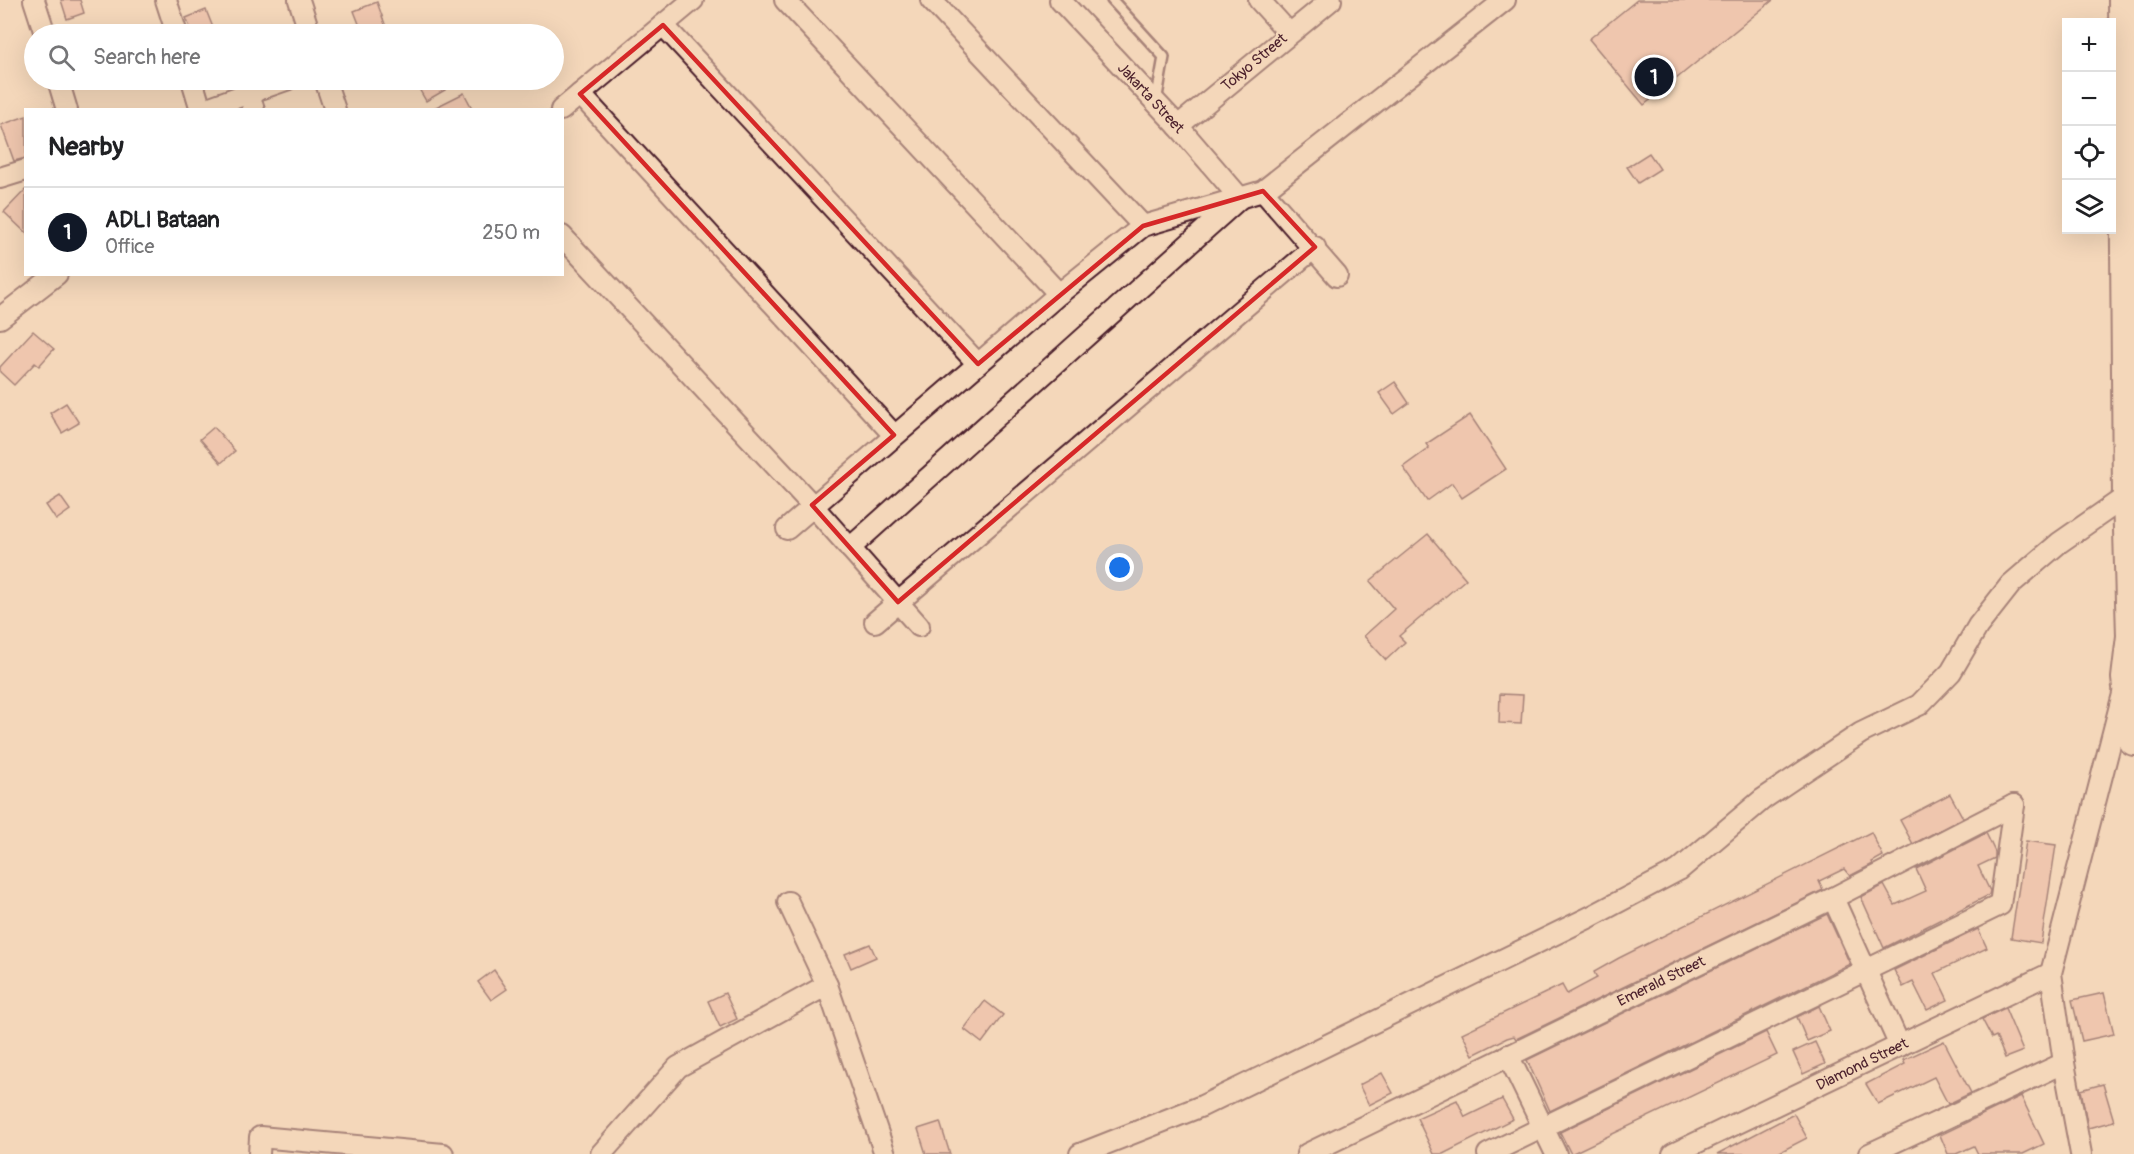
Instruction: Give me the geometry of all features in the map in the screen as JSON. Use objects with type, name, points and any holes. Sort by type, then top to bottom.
[{"type":"main road","points":[[2124,0],[2128,495],[2132,636],[2127,678],[2134,740]]},
{"type":"street","points":[[34,0],[42,24]]},
{"type":"street","points":[[166,0],[174,24]]},
{"type":"street","points":[[298,0],[306,24]]},
{"type":"street","points":[[563,108],[693,0]]},
{"type":"street","points":[[785,0],[1059,294]]},
{"type":"street","points":[[931,0],[1143,226]]},
{"type":"street","name":"Jakarta Street","points":[[1060,0],[1178,126],[1240,198]]},
{"type":"street","points":[[1259,0],[1289,33]]},
{"type":"street","name":"Tokyo Street","points":[[1178,126],[1331,0]]},
{"type":"street","points":[[787,529],[812,505],[1059,294],[1143,226],[1263,191],[1505,0]]},
{"type":"street","points":[[663,25],[978,364]]},
{"type":"street","points":[[61,90],[66,108]]},
{"type":"street","points":[[195,90],[201,108]]},
{"type":"street","points":[[213,108],[252,101],[270,90]]},
{"type":"street","points":[[328,90],[334,108]]},
{"type":"street","points":[[580,94],[894,435]]},
{"type":"street","points":[[0,178],[24,171]]},
{"type":"street","points":[[1263,191],[1337,276]]},
{"type":"street","points":[[850,548],[1240,198]]},
{"type":"street","points":[[564,238],[812,505],[920,626]]},
{"type":"street","points":[[875,621],[1315,248]]},
{"type":"street","points":[[0,318],[54,276]]},
{"type":"street","points":[[1080,1154],[1202,1106],[1590,917],[1679,870],[1763,799],[1861,733],[1919,705],[1951,672],[1978,626],[2011,584],[2059,543],[2128,495]]},
{"type":"street","points":[[2076,1152],[2051,973],[2127,678]]},
{"type":"street","name":"Emerald Street","points":[[1307,1154],[1833,898],[2014,806],[2000,905],[1866,972]]},
{"type":"street","points":[[1833,898],[1900,1046]]},
{"type":"street","points":[[788,902],[827,985],[885,1154]]},
{"type":"street","points":[[1488,1154],[1866,972]]},
{"type":"street","name":"Diamond Street","points":[[1673,1154],[2051,973]]},
{"type":"street","points":[[601,1154],[678,1067],[827,985]]},
{"type":"street","points":[[1508,1055],[1556,1154]]},
{"type":"street","points":[[1869,1154],[2064,1063]]},
{"type":"street","points":[[259,1154],[260,1137],[443,1154]]},
{"type":"lane","points":[[1112,0],[1164,57],[1156,102]]},
{"type":"highlighted area","points":[[663,25],[978,364],[1143,226],[1263,191],[1315,247],[898,602],[812,505],[894,435],[580,94]]},
{"type":"building","points":[[61,0],[80,0],[84,13],[67,19]]},
{"type":"building","points":[[1637,0],[1773,0],[1644,105],[1589,39]]},
{"type":"building","points":[[377,2],[385,24],[359,24],[354,11]]},
{"type":"building","points":[[206,10],[212,24],[189,24],[186,18]]},
{"type":"building","points":[[420,90],[445,90],[426,101]]},
{"type":"building","points":[[464,93],[472,108],[434,108]]},
{"type":"building","points":[[24,117],[24,158],[14,161],[1,125]]},
{"type":"building","points":[[1649,153],[1660,169],[1638,183],[1627,167]]},
{"type":"building","points":[[24,191],[24,231],[4,212]]},
{"type":"building","points":[[33,331],[54,349],[39,366],[35,363],[14,385],[0,372],[0,367]]},
{"type":"building","points":[[1395,382],[1409,403],[1394,414],[1379,393]]},
{"type":"building","points":[[66,403],[79,423],[62,433],[50,413]]},
{"type":"building","points":[[1470,415],[1506,469],[1462,498],[1452,483],[1427,501],[1403,467],[1429,448],[1426,444]]},
{"type":"building","points":[[214,427],[235,451],[221,463],[200,439]]},
{"type":"building","points":[[60,496],[70,510],[56,520],[46,505]]},
{"type":"building","points":[[1428,534],[1466,579],[1399,636],[1405,642],[1386,660],[1364,636],[1394,609],[1370,581]]},
{"type":"building","points":[[1500,694],[1523,695],[1521,724],[1499,723]]},
{"type":"building","points":[[1950,794],[1963,818],[1913,844],[1900,820]]},
{"type":"building","points":[[1871,832],[1883,856],[1872,862],[1873,864],[1850,876],[1844,869],[1819,881],[1823,890],[1516,1039],[1514,1036],[1507,1038],[1473,1055],[1462,1033],[1562,985],[1567,994],[1597,978],[1594,972],[1619,958]]},
{"type":"building","points":[[1986,833],[1995,852],[1995,858],[1978,866],[1990,891],[1989,895],[1884,948],[1861,897],[1884,885],[1895,905],[1926,891],[1916,869]]},
{"type":"building","points":[[2026,841],[2056,845],[2041,943],[2011,938]]},
{"type":"building","points":[[1827,914],[1850,964],[1550,1111],[1527,1060]]},
{"type":"building","points":[[1978,929],[1987,948],[1935,973],[1948,1000],[1927,1010],[1913,982],[1903,987],[1894,970]]},
{"type":"building","points":[[870,944],[876,957],[851,968],[845,954]]},
{"type":"building","points":[[494,970],[507,989],[491,1000],[478,982]]},
{"type":"building","points":[[725,993],[737,1019],[720,1027],[708,1001]]},
{"type":"building","points":[[2104,993],[2114,1034],[2082,1041],[2072,1000]]},
{"type":"building","points":[[985,1001],[1003,1015],[982,1043],[964,1029]]},
{"type":"building","points":[[1819,1006],[1830,1031],[1807,1041],[1797,1017]]},
{"type":"building","points":[[2005,1008],[2023,1051],[2005,1058],[1996,1036],[1992,1038],[1982,1019]]},
{"type":"building","points":[[1766,1032],[1777,1055],[1571,1154],[1560,1132]]},
{"type":"building","points":[[1944,1041],[1971,1093],[1948,1104],[1934,1077],[1878,1104],[1866,1084],[1905,1064],[1903,1060]]},
{"type":"building","points":[[1815,1042],[1825,1064],[1803,1074],[1793,1052]]},
{"type":"building","points":[[1382,1073],[1393,1093],[1369,1105],[1359,1085]]},
{"type":"building","points":[[2103,1084],[2114,1121],[2088,1128],[2081,1090]]},
{"type":"building","points":[[2021,1096],[2044,1144],[2023,1154],[1978,1154],[1974,1146],[1956,1154],[1948,1154],[1940,1135]]},
{"type":"building","points":[[1502,1099],[1513,1119],[1443,1154],[1434,1154],[1417,1118],[1457,1100],[1465,1117]]},
{"type":"building","points":[[1794,1114],[1807,1138],[1776,1154],[1717,1154]]},
{"type":"building","points":[[940,1122],[950,1154],[926,1154],[918,1129]]},
{"type":"place","name":"ADLI Bataan","points":[[1654,77]]}]
